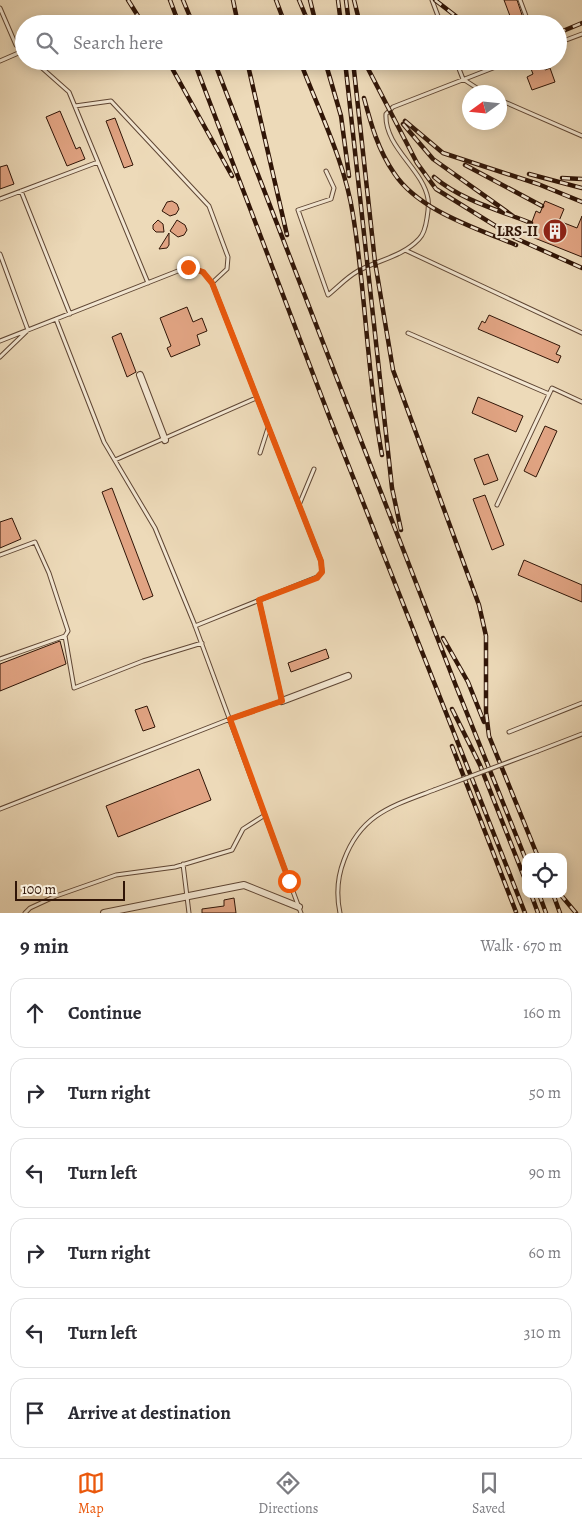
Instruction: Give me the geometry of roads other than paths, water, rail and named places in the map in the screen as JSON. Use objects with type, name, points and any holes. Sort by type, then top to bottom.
[{"type":"street","points":[[140,375],[165,440]]},
{"type":"street","points":[[282,701],[348,676]]},
{"type":"street","points":[[104,913],[244,885],[300,910]]},
{"type":"lane","points":[[432,0],[438,15]]},
{"type":"lane","points":[[520,0],[526,15]]},
{"type":"lane","points":[[0,8],[15,43]]},
{"type":"lane","points":[[567,40],[582,34]]},
{"type":"lane","points":[[0,61],[15,55]]},
{"type":"lane","points":[[44,70],[69,92],[148,283]]},
{"type":"lane","points":[[459,70],[463,80],[471,85]]},
{"type":"lane","points":[[326,171],[334,188],[331,199],[298,210],[328,295],[350,275],[405,250],[421,238],[426,224],[428,197],[424,187],[399,151],[386,122],[386,114],[393,107],[488,70]]},
{"type":"lane","points":[[75,106],[111,101],[209,206],[228,257],[227,269],[212,283]]},
{"type":"lane","points":[[507,103],[582,136]]},
{"type":"lane","points":[[0,199],[98,162]]},
{"type":"lane","points":[[21,191],[70,314]]},
{"type":"lane","points":[[405,250],[582,333]]},
{"type":"lane","points":[[0,254],[28,330]]},
{"type":"lane","points":[[0,341],[188,267],[203,272],[212,283],[321,561],[322,572],[317,578],[195,626]]},
{"type":"lane","points":[[56,319],[104,442],[155,528],[202,643],[300,910]]},
{"type":"lane","points":[[0,356],[28,330]]},
{"type":"lane","points":[[408,333],[549,394]]},
{"type":"lane","points":[[497,505],[552,388],[582,402]]},
{"type":"lane","points":[[115,460],[165,440],[256,398]]},
{"type":"lane","points":[[260,453],[268,428]]},
{"type":"lane","points":[[299,506],[314,469]]},
{"type":"lane","points":[[0,555],[35,542],[49,573],[68,630],[65,636],[74,688],[143,660],[202,643]]},
{"type":"lane","points":[[0,809],[230,719],[282,701],[259,600]]},
{"type":"lane","points":[[0,659],[65,636]]},
{"type":"lane","points":[[509,732],[582,703]]},
{"type":"lane","points":[[340,913],[337,899],[338,875],[359,829],[376,815],[398,804],[582,734]]},
{"type":"lane","points":[[25,913],[30,908],[56,896],[116,875],[183,864],[232,850],[244,829],[265,815]]},
{"type":"lane","points":[[183,864],[189,913]]},
{"type":"railway","points":[[128,0],[137,15]]},
{"type":"railway","points":[[170,0],[176,15]]},
{"type":"railway","points":[[183,0],[189,15]]},
{"type":"railway","points":[[233,0],[236,15]]},
{"type":"railway","points":[[276,0],[282,15]]},
{"type":"railway","points":[[299,0],[305,15]]},
{"type":"railway","points":[[310,0],[314,15]]},
{"type":"railway","points":[[338,0],[340,15]]},
{"type":"railway","points":[[346,0],[348,15]]},
{"type":"railway","points":[[354,0],[358,15]]},
{"type":"railway","points":[[435,0],[454,15]]},
{"type":"railway","points":[[567,29],[582,23]]},
{"type":"railway","points":[[173,70],[232,176]]},
{"type":"railway","points":[[197,70],[329,416],[525,913]]},
{"type":"railway","points":[[217,70],[456,686],[523,853]]},
{"type":"railway","points":[[249,70],[287,235]]},
{"type":"railway","points":[[304,70],[338,156],[349,195],[361,275],[373,395],[382,455]]},
{"type":"railway","points":[[328,70],[341,116],[349,176]]},
{"type":"railway","points":[[346,70],[392,488],[401,530]]},
{"type":"railway","points":[[354,70],[375,262],[393,370],[479,605],[486,636],[486,712],[489,736],[536,853]]},
{"type":"railway","points":[[369,70],[417,163],[436,189],[515,238],[582,268]]},
{"type":"railway","points":[[364,98],[379,146],[388,164],[405,186],[418,198],[449,217],[516,245]]},
{"type":"railway","points":[[405,121],[443,153],[538,184],[582,202]]},
{"type":"railway","points":[[403,124],[433,159],[513,216]]},
{"type":"railway","points":[[465,165],[542,206]]},
{"type":"railway","points":[[529,174],[582,188]]},
{"type":"railway","points":[[434,177],[468,198],[531,223]]},
{"type":"railway","points":[[562,178],[582,179]]},
{"type":"railway","points":[[443,638],[468,682],[484,722]]},
{"type":"railway","points":[[452,709],[480,765],[522,872]]},
{"type":"railway","points":[[452,746],[516,912]]},
{"type":"railway","points":[[532,898],[538,913]]},
{"type":"railway","points":[[540,898],[546,913]]},
{"type":"railway","points":[[554,898],[560,913]]},
{"type":"railway","points":[[563,898],[576,913]]},
{"type":"place","name":"LRS-II","points":[[555,231]]}]
